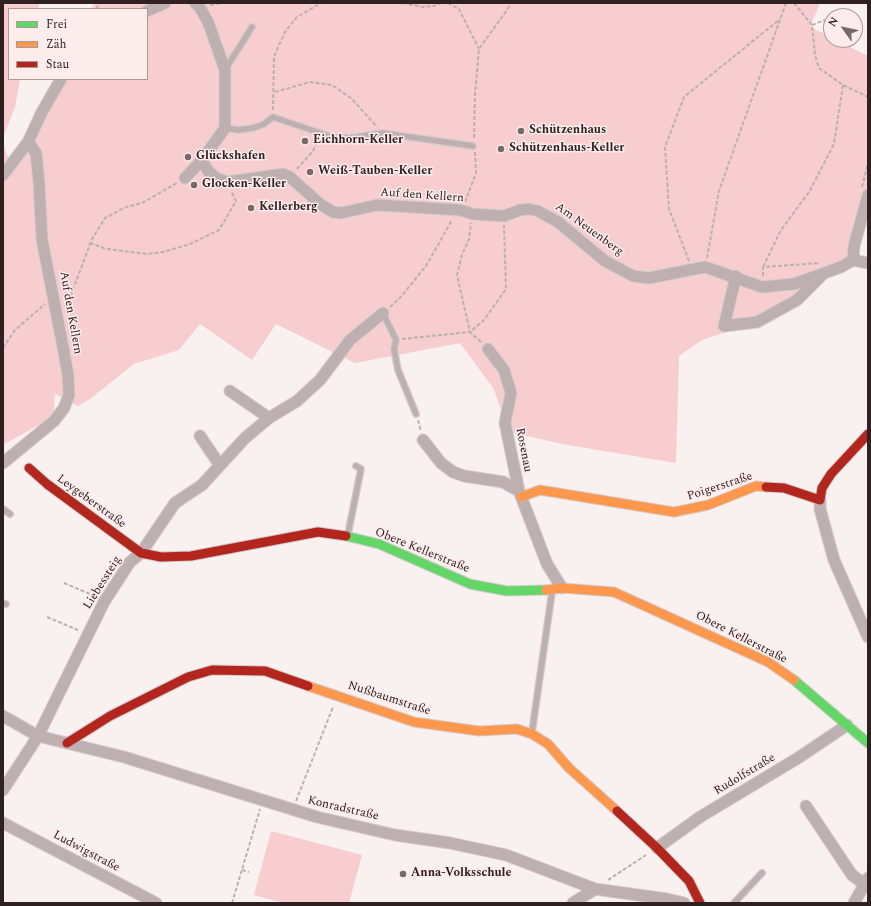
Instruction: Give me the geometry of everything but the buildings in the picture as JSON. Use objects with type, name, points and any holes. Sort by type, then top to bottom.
[{"type":"street","points":[[148,11],[165,3]]},
{"type":"street","points":[[185,178],[202,160],[225,128],[225,70],[208,22],[199,6],[195,3]]},
{"type":"street","points":[[3,175],[28,142],[39,117],[60,80]]},
{"type":"street","name":"Auf den Kellern","points":[[3,463],[54,421],[64,408],[69,395],[65,361],[52,301],[48,267],[42,240],[36,153],[28,142]]},
{"type":"street","points":[[202,160],[208,171],[216,178],[227,182],[283,174],[290,177]]},
{"type":"street","name":"Auf den Kellern","points":[[290,177],[320,204],[333,212],[348,213],[377,205],[460,210],[473,214]]},
{"type":"street","points":[[864,193],[854,246],[853,260],[868,263]]},
{"type":"street","name":"Am Neuenberg","points":[[473,214],[504,216],[529,209],[547,215],[605,261],[634,276],[649,278],[705,267],[736,276],[762,287],[794,284],[823,268],[841,267],[853,260]]},
{"type":"street","name":"Am Neuenberg","points":[[736,276],[724,326],[757,322],[797,300],[823,268]]},
{"type":"street","name":"Liebessteig","points":[[3,790],[38,736],[104,602],[130,562],[141,553],[175,503],[202,485],[245,438],[269,418],[297,401],[320,380],[350,340],[383,313]]},
{"type":"street","name":"Rosenau","points":[[488,349],[504,370],[511,393],[505,423],[520,494],[557,589]]},
{"type":"street","points":[[230,391],[269,418]]},
{"type":"street","points":[[868,434],[831,474],[822,488],[820,500],[820,509],[834,560],[868,638]]},
{"type":"street","points":[[200,436],[220,464]]},
{"type":"street","name":"Rosenau","points":[[423,440],[441,463],[453,472],[464,476],[503,482],[520,494]]},
{"type":"street","name":"Leygeberstraße","points":[[29,468],[47,484],[141,553]]},
{"type":"street","name":"Poigerstraße","points":[[520,494],[540,490],[674,512],[708,505],[756,486],[784,488],[820,500]]},
{"type":"street","name":"Obere Kellerstraße","points":[[141,553],[161,557],[191,556],[318,532],[348,536],[378,544],[417,560],[453,578],[470,584],[507,591],[557,589],[614,592],[722,639],[781,670],[868,743]]},
{"type":"street","name":"Nußbaumstraße","points":[[67,742],[110,716],[188,677],[212,670],[265,670],[414,722],[440,727],[479,731],[517,729],[532,734],[548,744],[569,768],[657,848],[689,881],[700,903]]},
{"type":"street","name":"Konradstraße","points":[[3,716],[38,736],[67,742],[174,772],[293,810],[395,835],[450,843],[506,855],[595,889],[667,899],[684,903]]},
{"type":"street","name":"Rudolfstraße","points":[[657,848],[700,817],[798,758],[847,725]]},
{"type":"street","points":[[806,806],[852,875],[866,881],[854,903]]},
{"type":"street","name":"Ludwigstraße","points":[[3,823],[156,903]]},
{"type":"street","points":[[573,903],[595,889]]},
{"type":"lane","points":[[225,70],[252,27]]},
{"type":"lane","points":[[225,128],[238,130],[253,128],[264,124],[273,117],[332,137],[350,138],[382,133],[473,146]]},
{"type":"lane","points":[[383,313],[396,340],[394,349],[398,370],[416,414]]},
{"type":"lane","points":[[348,536],[361,469],[356,466]]},
{"type":"lane","points":[[3,509],[10,514]]},
{"type":"lane","points":[[532,734],[557,589]]},
{"type":"lane","points":[[734,903],[762,873]]},
{"type":"path","points":[[273,117],[275,92],[274,57],[285,32],[297,17],[320,3]]},
{"type":"path","points":[[403,3],[422,7],[434,6],[442,3]]},
{"type":"path","points":[[448,3],[459,9],[479,49]]},
{"type":"path","points":[[473,146],[474,94],[479,49],[509,7],[510,3]]},
{"type":"path","points":[[705,267],[719,191],[786,3]]},
{"type":"path","points":[[794,3],[812,25],[814,55],[819,68],[842,85],[868,98]]},
{"type":"path","points":[[692,269],[669,209],[665,147],[684,97],[780,19]]},
{"type":"path","points":[[812,25],[823,21]]},
{"type":"path","points":[[275,92],[310,82],[332,85],[352,99],[382,133]]},
{"type":"path","points":[[762,287],[763,267],[781,230],[809,192],[834,144],[842,85]]},
{"type":"path","points":[[290,177],[313,151],[320,134]]},
{"type":"path","points":[[383,313],[399,299],[426,266],[448,225],[460,210],[476,173],[476,156]]},
{"type":"path","points":[[864,193],[868,163]]},
{"type":"path","points":[[3,348],[15,330],[43,305],[71,295],[90,243],[105,218],[126,206],[142,203],[172,188],[185,178]]},
{"type":"path","points":[[90,243],[106,249],[146,254],[163,252],[190,244],[219,230],[236,202]]},
{"type":"path","points":[[473,214],[469,238],[457,275],[470,332],[488,349]]},
{"type":"path","points":[[396,340],[470,332],[484,320],[506,289],[504,216]]},
{"type":"path","points":[[763,267],[823,268]]},
{"type":"path","points":[[416,414],[423,440]]},
{"type":"path","points":[[64,583],[95,596]]},
{"type":"path","points":[[47,617],[77,630]]},
{"type":"path","points":[[293,810],[339,696]]},
{"type":"path","points":[[232,903],[263,801]]},
{"type":"path","points":[[595,889],[657,848]]},
{"type":"path","points":[[242,870],[249,872]]},
{"type":"shaded area","points":[[3,3],[40,3],[38,8],[8,8],[8,80],[20,80],[15,107],[4,135],[4,147],[9,160],[32,125],[55,80],[148,80],[148,8],[92,8],[94,3],[820,3],[810,27],[823,33],[823,48],[852,48],[868,56],[868,181],[849,259],[766,319],[702,340],[679,356],[676,463],[562,444],[510,432],[493,388],[460,343],[355,363],[276,324],[252,360],[200,324],[179,350],[134,364],[90,399],[78,406],[55,394],[53,417],[3,445]]},
{"type":"shaded area","points":[[271,831],[362,855],[349,903],[284,903],[254,895]]},
{"type":"traffic: fast","points":[[346,536],[379,544],[470,584],[507,591],[546,590]]},
{"type":"traffic: fast","points":[[794,680],[868,743]]},
{"type":"traffic: slow","points":[[521,497],[540,490],[674,512],[708,505],[756,486],[766,487]]},
{"type":"traffic: slow","points":[[546,590],[562,588],[614,592],[768,662],[794,680]]},
{"type":"traffic: slow","points":[[308,686],[414,722],[479,731],[517,729],[532,734],[548,744],[569,768],[617,811]]},
{"type":"traffic: jam","points":[[766,487],[784,488],[820,500],[822,488],[831,474],[868,434]]},
{"type":"traffic: jam","points":[[29,468],[47,484],[141,553],[161,557],[191,556],[318,532],[346,536]]},
{"type":"traffic: jam","points":[[67,743],[110,716],[188,677],[212,670],[265,671],[308,686]]},
{"type":"traffic: jam","points":[[617,811],[657,848],[689,881],[700,903]]},
{"type":"place","name":"Schützenhaus","points":[[521,131]]},
{"type":"place","name":"Eichhorn-Keller","points":[[305,141]]},
{"type":"place","name":"Schützenhaus-Keller","points":[[501,149]]},
{"type":"place","name":"Glückshafen","points":[[188,157]]},
{"type":"place","name":"Weiß-Tauben-Keller","points":[[310,172]]},
{"type":"place","name":"Glocken-Keller","points":[[194,185]]},
{"type":"place","name":"Kellerberg","points":[[251,208]]},
{"type":"place","name":"Anna-Volksschule","points":[[403,874]]}]
